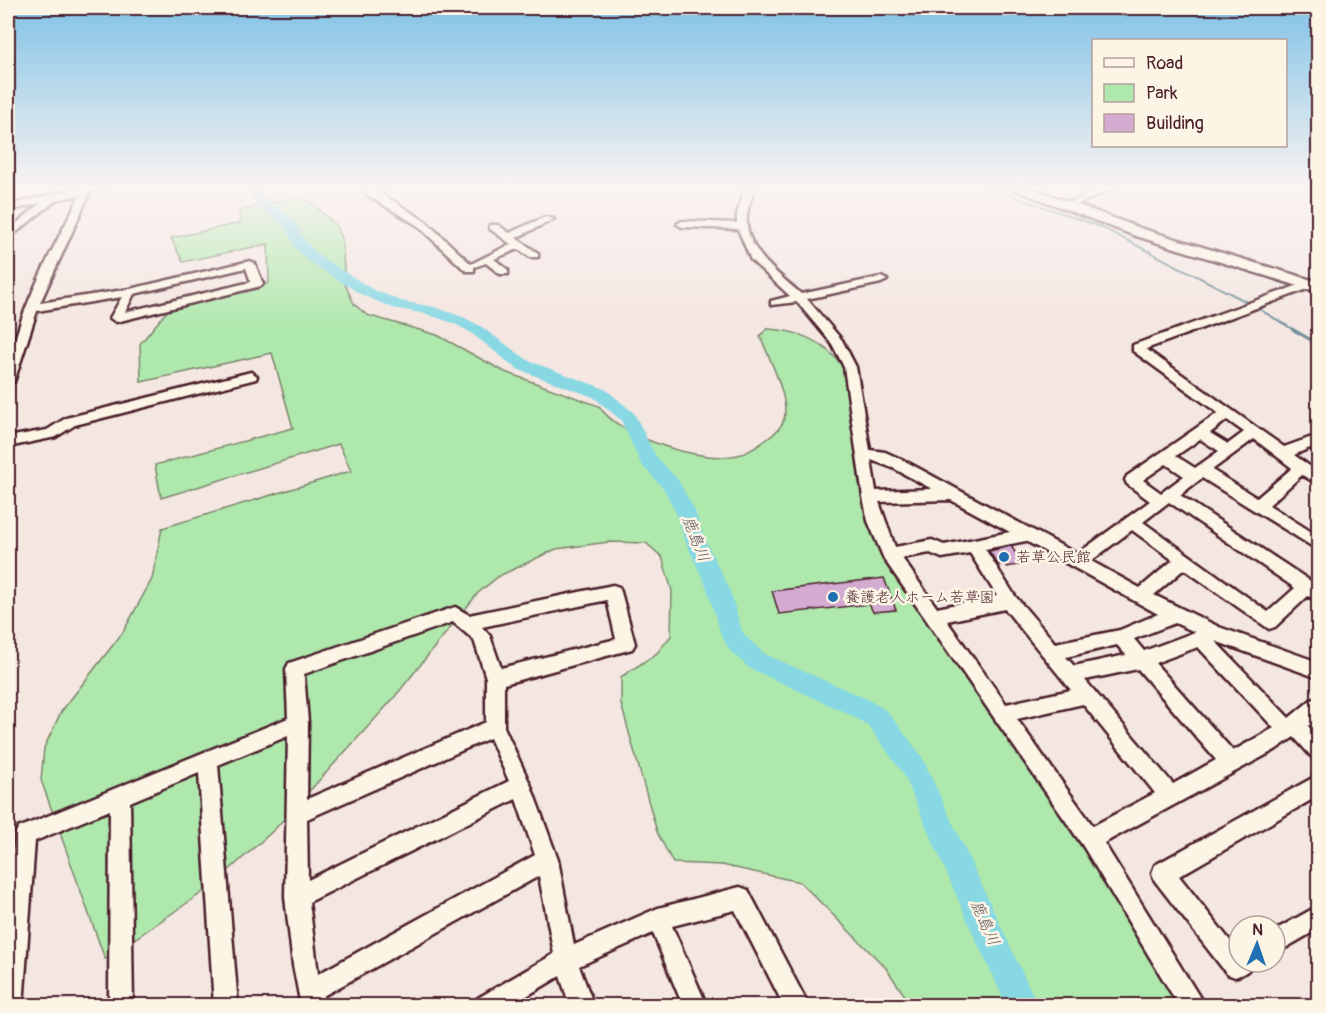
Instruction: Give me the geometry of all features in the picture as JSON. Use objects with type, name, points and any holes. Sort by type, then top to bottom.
[{"type":"highway","points":[[1146,234],[1315,284]]},
{"type":"street","points":[[8,382],[32,308],[67,234]]},
{"type":"street","points":[[435,234],[473,266],[519,244]]},
{"type":"street","points":[[505,234],[534,255]]},
{"type":"street","points":[[509,237],[515,234]]},
{"type":"street","points":[[745,234],[755,258],[808,307],[838,343],[850,367],[870,497],[876,521],[890,554],[1090,839],[1193,1005]]},
{"type":"street","points":[[487,259],[504,272]]},
{"type":"street","points":[[32,308],[130,292],[250,264],[257,284],[116,318],[130,292]]},
{"type":"street","points":[[775,303],[881,280]]},
{"type":"street","points":[[1315,284],[1137,348],[1318,479]]},
{"type":"street","points":[[8,442],[51,434],[71,421],[251,376]]},
{"type":"street","points":[[1132,522],[1269,622],[1313,591],[1164,497],[1132,480],[1228,413]]},
{"type":"street","points":[[1077,563],[1254,432]]},
{"type":"street","points":[[1200,433],[1228,450]]},
{"type":"street","points":[[1284,453],[1312,442],[1318,447]]},
{"type":"street","points":[[864,453],[880,456],[898,464],[1175,615],[1207,636],[1292,728],[1318,749]]},
{"type":"street","points":[[1166,457],[1258,506],[1318,544]]},
{"type":"street","points":[[1258,506],[1302,467]]},
{"type":"street","points":[[870,497],[951,494]]},
{"type":"street","points":[[890,554],[932,546],[942,552],[1026,535]]},
{"type":"street","points":[[974,545],[1009,601],[1170,796]]},
{"type":"street","points":[[1140,597],[1184,560]]},
{"type":"street","points":[[467,625],[474,621],[613,592],[626,644],[495,678]]},
{"type":"street","points":[[934,616],[1009,601]]},
{"type":"street","points":[[547,860],[311,998],[296,897],[299,722],[295,669],[456,614],[481,636],[495,678],[495,727],[521,786],[547,860],[566,960],[582,1005]]},
{"type":"street","points":[[1051,652],[1121,637],[1175,615]]},
{"type":"street","points":[[1070,675],[1142,660],[1207,636],[1318,670]]},
{"type":"street","points":[[1121,637],[1231,763]]},
{"type":"street","points":[[1002,714],[1086,695]]},
{"type":"street","points":[[1090,839],[1292,728],[1318,705]]},
{"type":"street","points":[[11,1005],[25,835],[299,722]]},
{"type":"street","points":[[298,813],[495,727]]},
{"type":"street","points":[[208,761],[226,1005]]},
{"type":"street","points":[[296,897],[521,786]]},
{"type":"street","points":[[1227,955],[1163,873],[1316,789]]},
{"type":"street","points":[[120,796],[122,1005]]},
{"type":"street","points":[[486,1005],[566,960],[658,919],[740,898],[797,1005]]},
{"type":"street","points":[[1287,936],[1318,917]]},
{"type":"street","points":[[658,919],[695,1005]]},
{"type":"green space","points":[[188,234],[339,234],[342,240],[345,284],[354,304],[367,315],[437,335],[505,372],[599,406],[609,417],[642,438],[684,452],[723,457],[738,455],[753,449],[777,431],[783,422],[785,410],[777,377],[760,336],[767,329],[794,333],[818,343],[837,360],[853,383],[858,478],[867,509],[898,575],[972,687],[1192,1005],[911,1005],[886,968],[800,882],[722,865],[673,863],[657,832],[621,704],[621,677],[656,654],[671,636],[672,591],[662,557],[646,543],[609,542],[556,549],[499,576],[478,593],[393,699],[274,830],[209,888],[105,959],[41,780],[44,748],[61,712],[123,632],[152,579],[162,528],[351,471],[339,444],[161,498],[155,465],[293,428],[272,353],[141,382],[140,344],[168,310],[269,283],[268,244],[183,262],[171,238]]},
{"type":"building","name":"若草公民館","points":[[1011,546],[1023,564],[1007,567],[1005,564],[998,565],[989,551]]},
{"type":"building","name":"養護老人ホーム若草園","points":[[884,578],[896,610],[873,612],[869,604],[779,614],[772,591]]},
{"type":"waterway","name":"鹿島川","points":[[295,234],[313,258],[367,292],[398,305],[429,310],[458,320],[475,329],[523,365],[599,393],[628,417],[648,459],[671,485],[685,511],[694,538],[718,588],[732,635],[739,645],[757,661],[861,708],[878,719],[912,764],[984,926],[1023,1006]]},
{"type":"waterway","points":[[1115,234],[1249,303]]},
{"type":"waterway","points":[[1259,309],[1294,330]]},
{"type":"waterway","points":[[1292,329],[1318,344]]},
{"type":"place","name":"若草公民館","points":[[1004,557]]},
{"type":"place","name":"養護老人ホーム若草園","points":[[833,597]]}]
